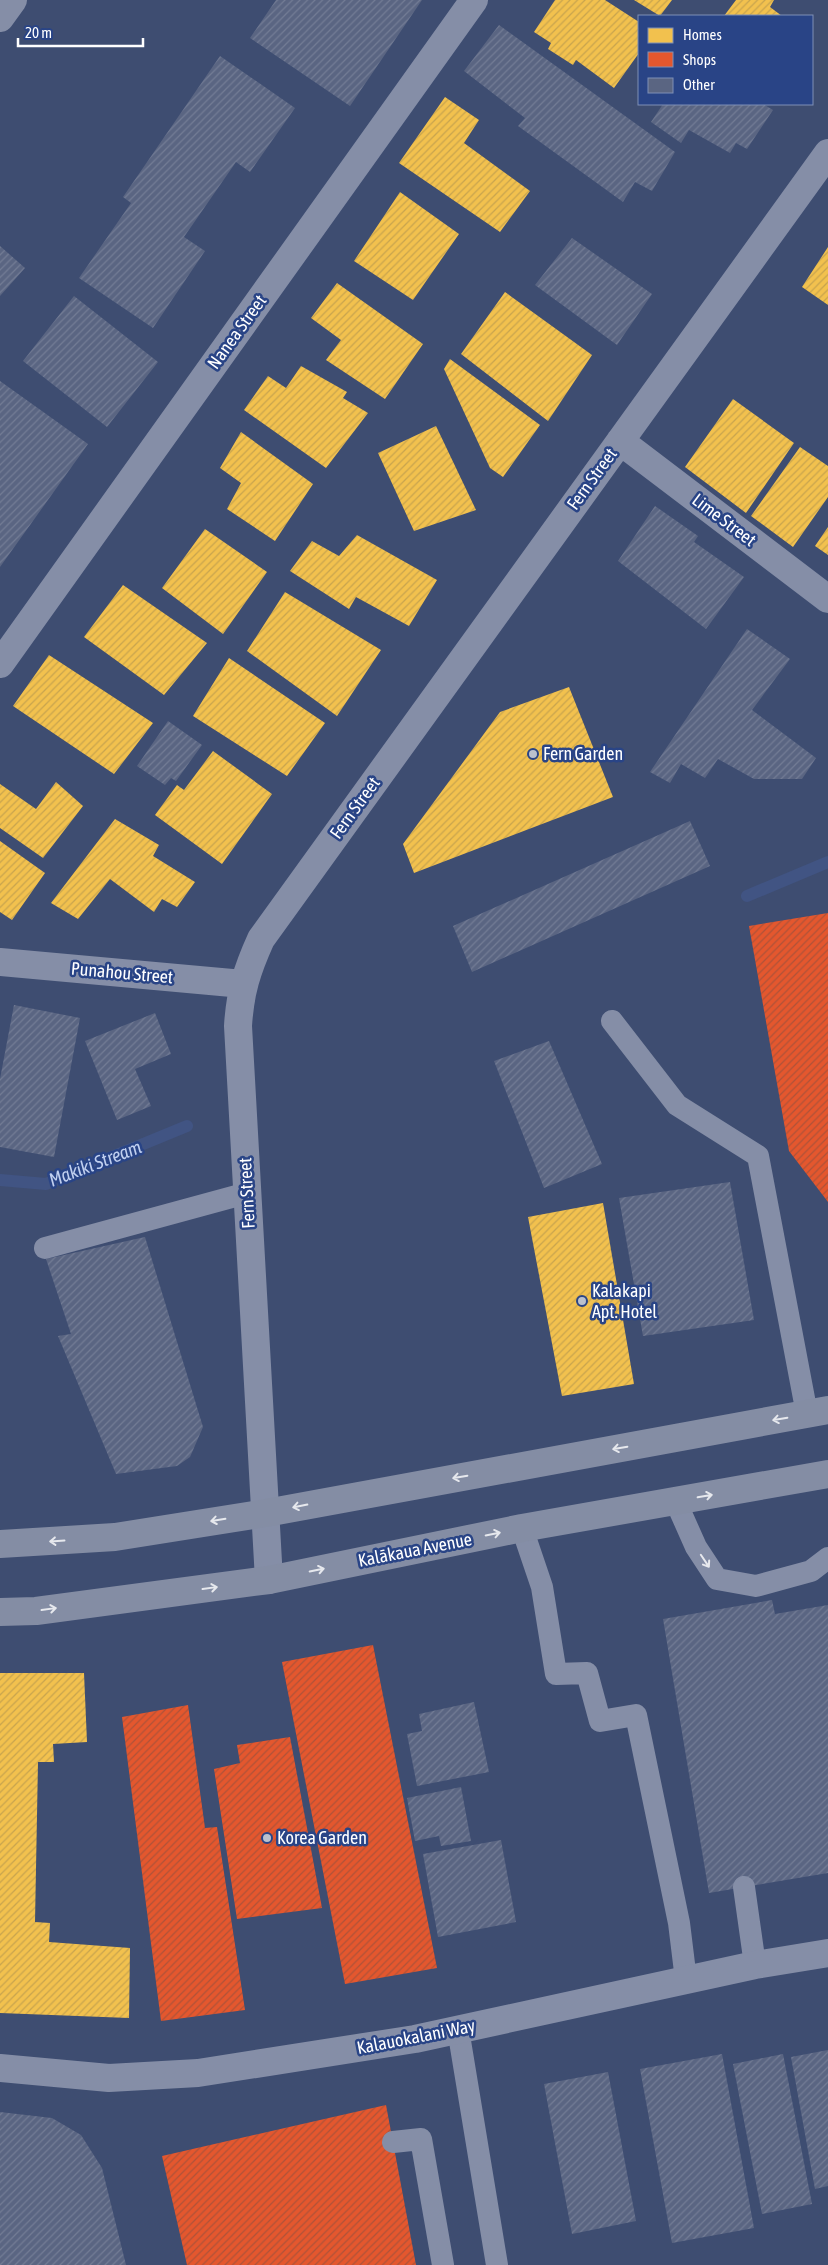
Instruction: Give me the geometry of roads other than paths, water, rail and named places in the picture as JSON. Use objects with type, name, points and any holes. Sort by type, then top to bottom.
[{"type":"main road","points":[[0,1544],[115,1537],[266,1513],[817,1412]]},
{"type":"main road","name":"Kalākaua Avenue","points":[[0,1612],[36,1611],[269,1580],[522,1528],[828,1474]]},
{"type":"street","points":[[0,18],[13,0]]},
{"type":"street","name":"Nanea Street","points":[[0,664],[474,0]]},
{"type":"street","name":"Fern Street","points":[[269,1580],[238,1026],[240,997],[248,968],[261,939],[828,153]]},
{"type":"street","name":"Lime Street","points":[[620,441],[828,599]]},
{"type":"street","name":"Punahou Street","points":[[0,962],[243,984]]},
{"type":"street","name":"Kalauokalani Way","points":[[0,2068],[109,2078],[198,2072],[415,2040],[755,1965],[828,1953]]},
{"type":"lane","points":[[612,1021],[677,1105],[758,1156],[817,1412]]},
{"type":"lane","points":[[45,1248],[247,1193]]},
{"type":"lane","points":[[676,1502],[696,1547],[717,1578],[756,1586],[811,1571],[828,1558]]},
{"type":"lane","points":[[522,1528],[542,1586],[556,1674],[587,1673],[600,1721],[636,1715],[680,1923],[686,1980]]},
{"type":"lane","points":[[744,1887],[755,1965]]},
{"type":"lane","points":[[458,2030],[497,2265]]},
{"type":"lane","points":[[393,2142],[421,2139],[442,2265]]},
{"type":"waterway","name":"Makiki Stream","points":[[747,896],[828,862]]},
{"type":"waterway","name":"Makiki Stream","points":[[0,1180],[46,1184],[187,1126]]},
{"type":"place","name":"Fern Garden","points":[[533,754]]},
{"type":"place","name":"Kalakapi Apt. Hotel","points":[[582,1301]]},
{"type":"place","name":"Korea Garden","points":[[267,1838]]}]
